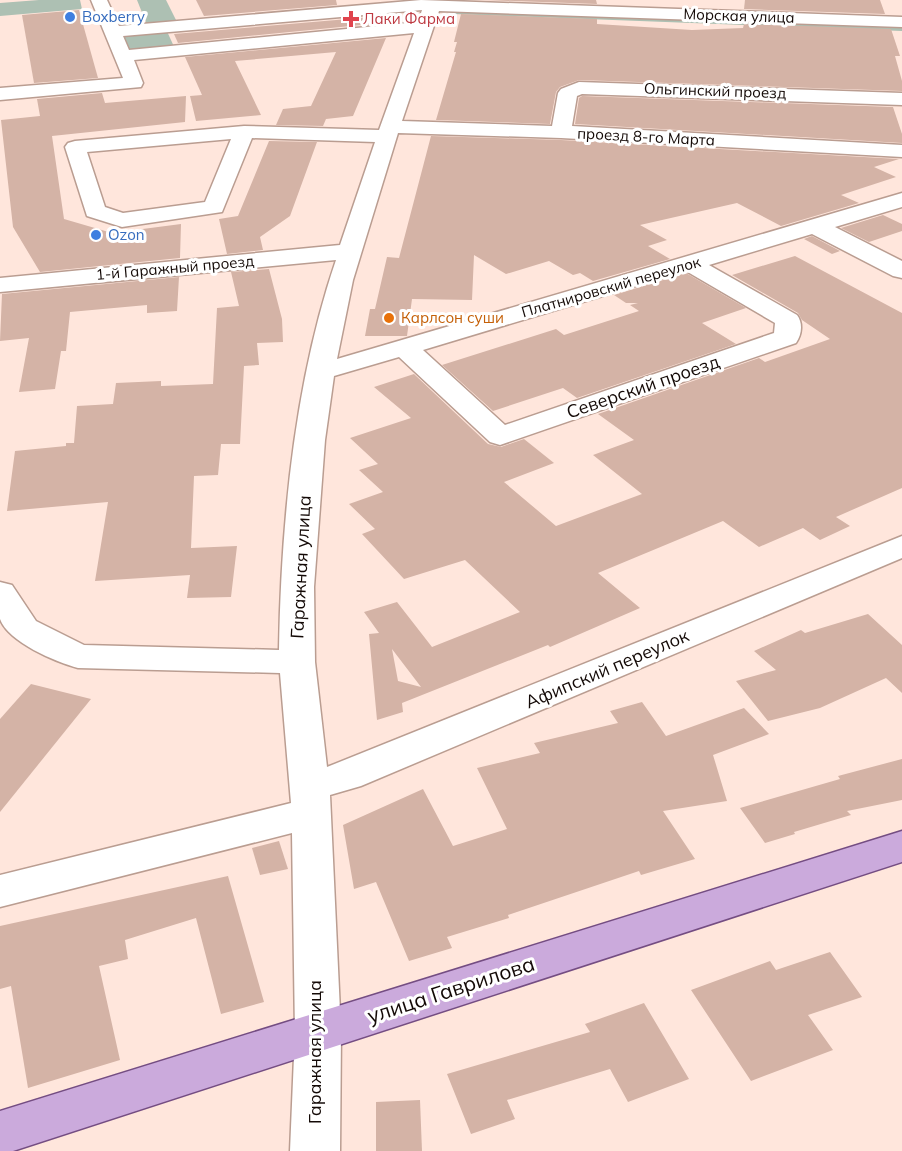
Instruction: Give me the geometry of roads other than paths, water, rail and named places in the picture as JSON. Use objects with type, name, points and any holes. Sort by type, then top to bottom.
[{"type":"main road","name":"улица Гаврилова","points":[[0,1133],[902,846]]},
{"type":"street","points":[[0,94],[134,83],[99,0]]},
{"type":"street","points":[[112,32],[431,9]]},
{"type":"street","points":[[122,56],[431,9]]},
{"type":"street","name":"Морская улица","points":[[431,9],[902,22]]},
{"type":"street","name":"Гаражная улица","points":[[315,1151],[318,1033],[310,800],[297,662],[297,587],[310,440],[327,335],[350,251],[388,131],[431,9]]},
{"type":"street","name":"Ольгинский проезд","points":[[561,132],[568,93],[579,88],[643,88],[902,99]]},
{"type":"street","name":"проезд 8-го Марта","points":[[244,132],[214,207],[122,220],[95,211],[75,147],[244,132],[388,131],[561,132],[902,151]]},
{"type":"street","name":"Платнировский переулок","points":[[320,372],[902,201]]},
{"type":"street","points":[[815,226],[902,271]]},
{"type":"street","name":"1-й Гаражный проезд","points":[[0,285],[350,251]]},
{"type":"street","name":"Северский проезд","points":[[405,348],[500,436],[786,337],[788,320],[691,264]]},
{"type":"street","name":"Афипский переулок","points":[[0,891],[310,800],[347,776],[902,546]]},
{"type":"street","points":[[0,592],[24,628],[78,656],[297,662]]},
{"type":"place","name":"Boxberry","points":[[70,17]]},
{"type":"place","name":"Лаки Фарма","points":[[351,19]]},
{"type":"place","name":"Ozon","points":[[96,235]]},
{"type":"place","name":"Карлсон суши","points":[[389,318]]}]
